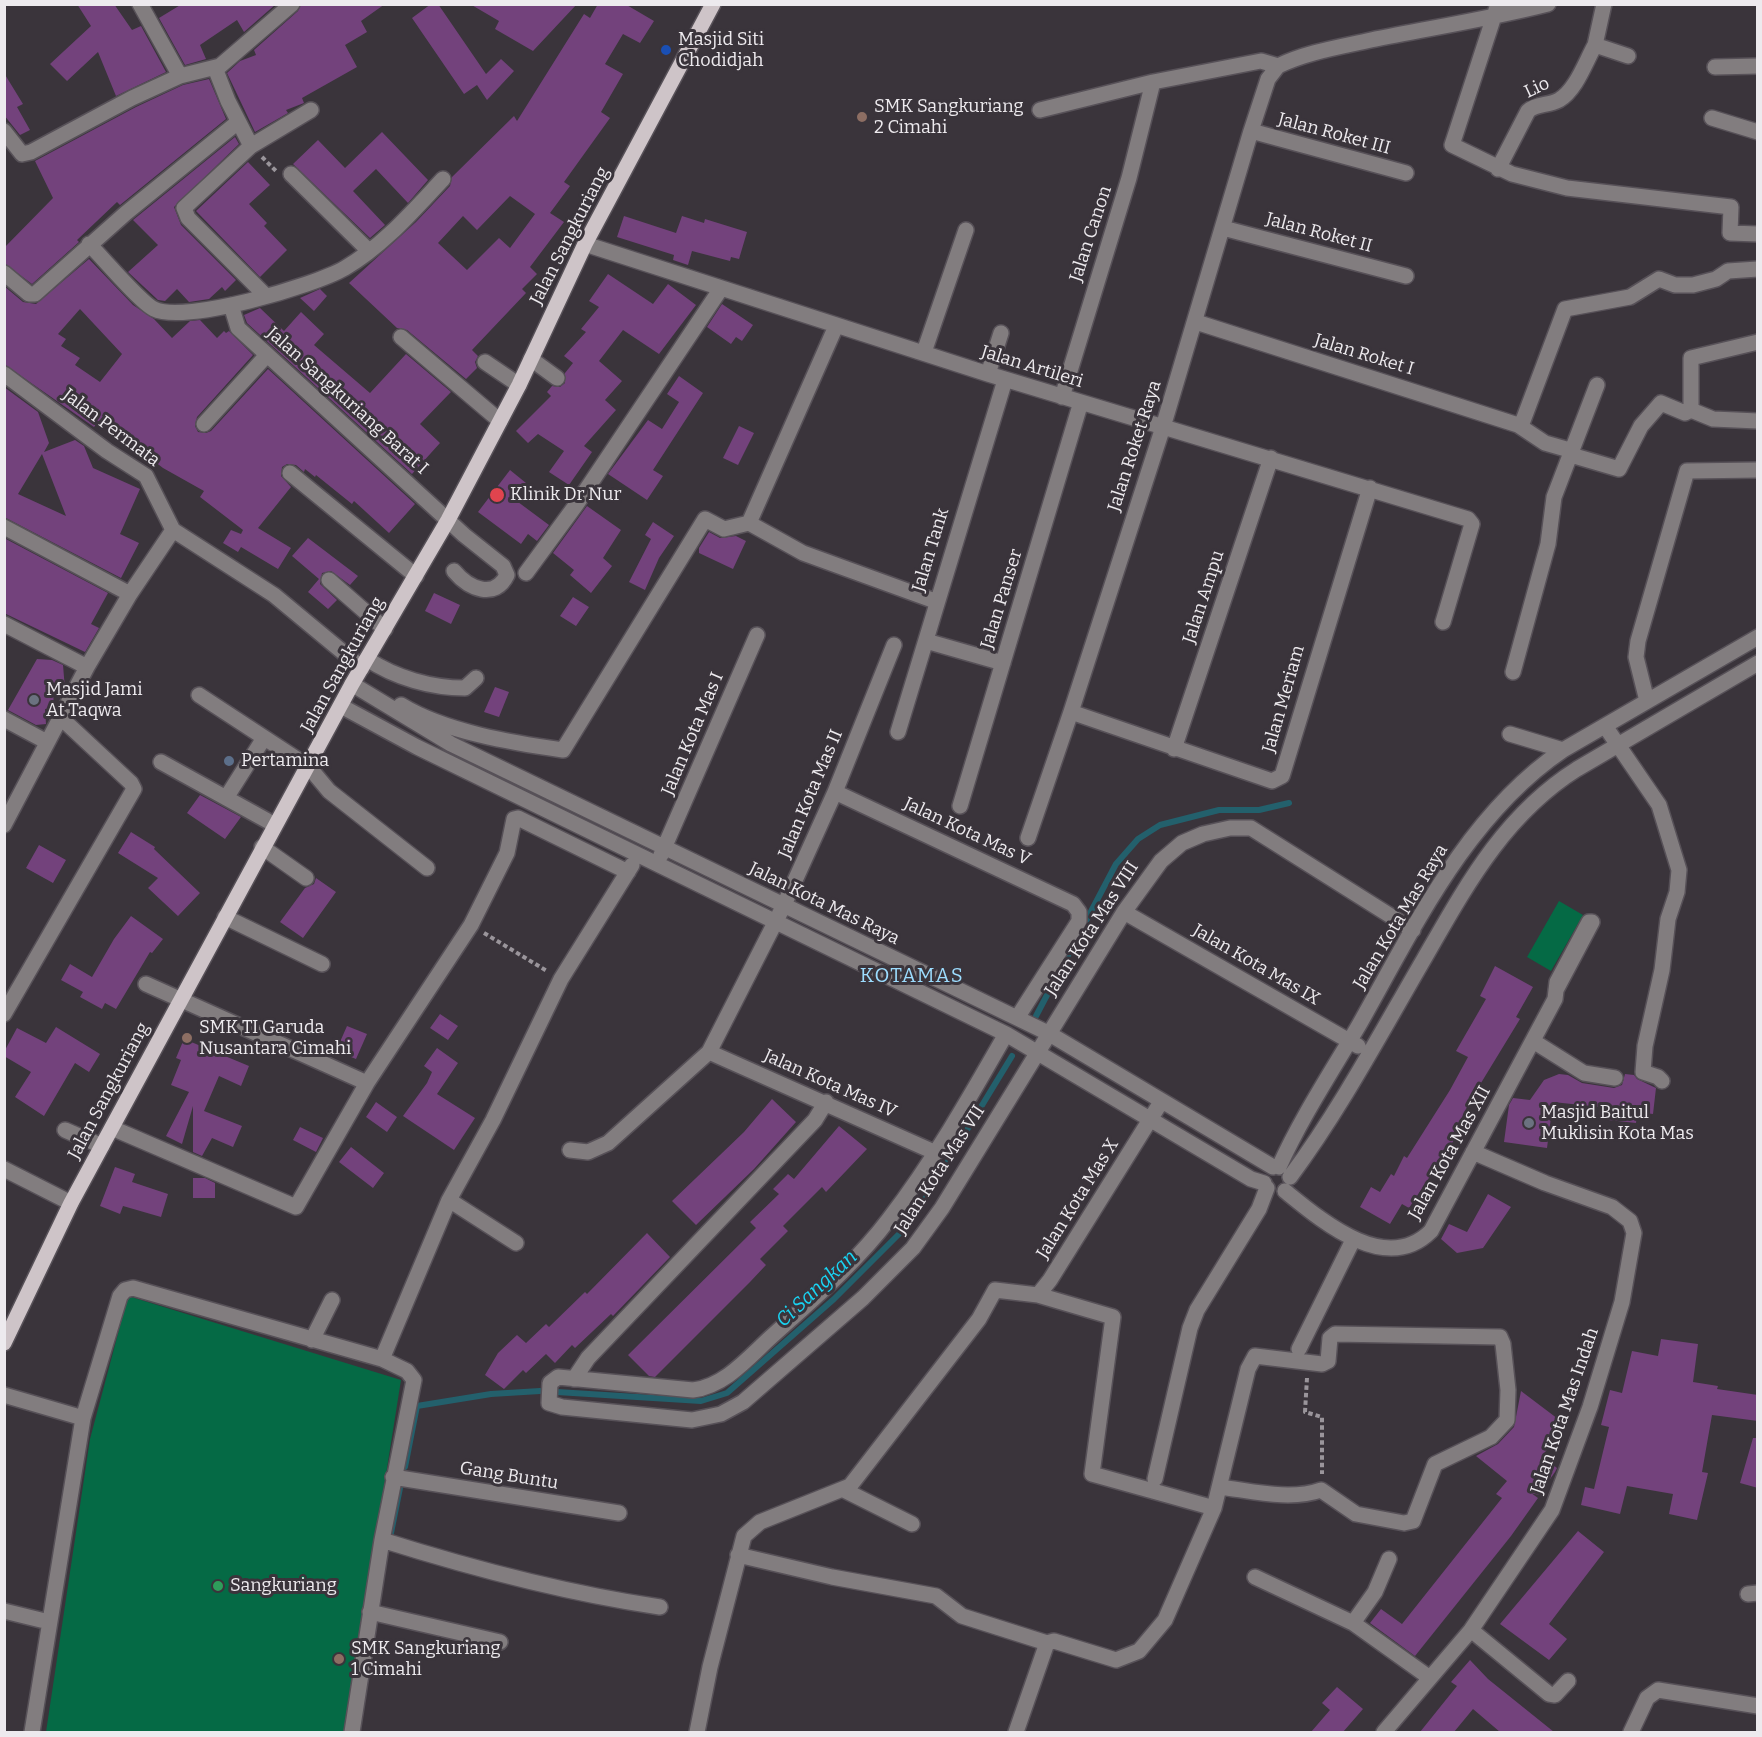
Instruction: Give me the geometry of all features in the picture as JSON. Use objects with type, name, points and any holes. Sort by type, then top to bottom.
[{"type":"main road","name":"Jalan Sangkuriang","points":[[4,1343],[71,1203],[180,998],[262,847],[309,768],[360,671],[448,520],[519,385],[585,244],[713,4]]},
{"type":"street","points":[[140,4],[180,76]]},
{"type":"street","points":[[4,131],[22,154],[26,154],[180,76],[215,68],[226,62],[292,4]]},
{"type":"street","points":[[1040,110],[1154,82],[1261,61],[1278,66],[1296,58],[1496,11],[1548,4]]},
{"type":"street","name":"Lio","points":[[1498,169],[1528,111],[1535,106],[1554,103],[1566,95],[1595,45],[1604,4]]},
{"type":"street","points":[[1496,11],[1458,133],[1452,143],[1498,169],[1567,188],[1731,207],[1730,233],[1758,234]]},
{"type":"street","points":[[1595,45],[1628,56]]},
{"type":"street","name":"Jalan Roket Raya","points":[[1028,838],[1163,427],[1251,131],[1269,79],[1278,66]]},
{"type":"street","points":[[1715,67],[1758,66]]},
{"type":"street","points":[[215,68],[251,146]]},
{"type":"street","name":"Jalan Canon","points":[[1062,397],[1129,178],[1154,82]]},
{"type":"street","points":[[266,296],[188,218],[184,208],[251,146],[311,110]]},
{"type":"street","points":[[1712,118],[1758,132]]},
{"type":"street","points":[[4,273],[29,294],[35,294],[89,244],[238,122]]},
{"type":"street","name":"Jalan Roket III","points":[[1251,131],[1406,173]]},
{"type":"street","points":[[291,174],[369,251]]},
{"type":"street","points":[[89,244],[152,308],[178,314],[231,305],[266,296],[344,269],[407,218],[443,179]]},
{"type":"street","name":"Jalan Roket II","points":[[1223,228],[1406,276]]},
{"type":"street","points":[[924,352],[966,230]]},
{"type":"street","name":"Jalan Artileri","points":[[585,244],[720,290],[924,352],[988,375],[1271,458],[1470,520],[1472,525],[1443,622]]},
{"type":"street","points":[[1521,426],[1564,309],[1630,297],[1659,279],[1676,285],[1693,285],[1716,279],[1728,271],[1758,269]]},
{"type":"street","points":[[526,573],[576,505],[720,290]]},
{"type":"street","name":"Jalan Sangkuriang Barat I","points":[[231,305],[238,328],[448,520],[503,566],[507,575],[501,586],[491,591],[478,589],[454,571]]},
{"type":"street","name":"Jalan Roket I","points":[[1196,322],[1521,426],[1545,443],[1619,469],[1641,426],[1661,403],[1685,413],[1691,410]]},
{"type":"street","points":[[748,523],[836,326]]},
{"type":"street","points":[[988,375],[1001,333]]},
{"type":"street","points":[[401,337],[500,421]]},
{"type":"street","points":[[1758,342],[1691,358],[1691,410],[1713,419],[1758,421]]},
{"type":"street","points":[[204,424],[267,355]]},
{"type":"street","points":[[531,360],[557,378]]},
{"type":"street","points":[[485,362],[519,385]]},
{"type":"street","name":"Jalan Permata","points":[[4,374],[107,451],[146,476],[173,530]]},
{"type":"street","name":"Jalan Tank","points":[[898,732],[926,641],[935,602],[1005,380]]},
{"type":"street","points":[[1513,672],[1548,544],[1554,497],[1598,385]]},
{"type":"street","name":"Jalan Panser","points":[[960,806],[1081,402]]},
{"type":"street","name":"Jalan Ampu","points":[[1174,749],[1271,458]]},
{"type":"street","points":[[1647,701],[1636,657],[1638,641],[1687,471],[1758,470]]},
{"type":"street","points":[[290,473],[416,576]]},
{"type":"street","name":"Jalan Meriam","points":[[1071,712],[1272,781],[1282,776],[1370,488]]},
{"type":"street","points":[[6,818],[129,594],[173,530],[274,595],[404,707],[435,721],[500,739],[563,750],[705,519],[724,529],[748,523],[803,553],[935,602]]},
{"type":"street","points":[[4,527],[129,594]]},
{"type":"street","points":[[328,580],[385,629]]},
{"type":"street","points":[[4,624],[87,667]]},
{"type":"street","name":"Jalan Kota Mas I","points":[[657,863],[757,635]]},
{"type":"street","name":"Jalan Kota Mas Raya","points":[[360,671],[451,744],[783,907],[1048,1033],[1161,1102],[1278,1182],[1349,1042],[1448,871],[1508,795],[1533,770],[1563,750],[1758,637]]},
{"type":"street","points":[[926,641],[1004,663]]},
{"type":"street","name":"Jalan Kota Mas II","points":[[709,1052],[783,907],[835,792],[894,645]]},
{"type":"street","points":[[1155,1479],[1190,1328],[1197,1310],[1259,1209],[1369,1052],[1467,884],[1523,810],[1548,787],[1758,663]]},
{"type":"street","points":[[360,671],[390,674],[446,688],[465,688],[476,678]]},
{"type":"street","points":[[199,695],[309,768],[329,791],[427,868]]},
{"type":"street","points":[[341,706],[442,759],[657,863],[774,923],[1006,1034],[1149,1121],[1251,1179],[1278,1182]]},
{"type":"street","points":[[4,1014],[134,789],[131,783],[60,717]]},
{"type":"street","points":[[4,718],[46,742]]},
{"type":"street","points":[[1605,726],[1616,746],[1659,806],[1679,870],[1677,892],[1668,919],[1662,970],[1645,1046],[1643,1072],[1658,1077],[1662,1081]]},
{"type":"street","points":[[1510,734],[1563,750]]},
{"type":"street","points":[[226,798],[264,738]]},
{"type":"street","points":[[442,759],[451,744]]},
{"type":"street","points":[[161,762],[275,825]]},
{"type":"street","name":"Jalan Kota Mas V","points":[[835,792],[1073,904],[1079,912],[1079,921],[1017,1018]]},
{"type":"street","points":[[112,1128],[296,1207],[367,1083],[471,925],[507,853],[514,819],[518,818],[559,837],[628,872]]},
{"type":"street","name":"Jalan Kota Mas VIII","points":[[1036,1052],[1124,912],[1161,861],[1182,843],[1230,828],[1251,828],[1413,930]]},
{"type":"street","points":[[262,847],[306,878]]},
{"type":"street","points":[[382,1359],[449,1200],[498,1111],[561,979],[628,872],[636,854]]},
{"type":"street","name":"Jalan Kota Mas IX","points":[[1124,912],[1369,1052]]},
{"type":"street","points":[[225,917],[321,964]]},
{"type":"street","points":[[146,984],[367,1083]]},
{"type":"street","name":"Jalan Kota Mas XII","points":[[1278,1182],[1304,1206],[1353,1240],[1386,1247],[1406,1247],[1420,1242],[1431,1231],[1533,1041],[1555,994]]},
{"type":"street","points":[[826,1102],[815,1120],[588,1358],[574,1379],[693,1390],[707,1388],[724,1377],[834,1280],[889,1220],[934,1152],[1006,1034]]},
{"type":"street","points":[[1533,1041],[1584,1073],[1615,1078]]},
{"type":"street","points":[[570,1150],[588,1152],[608,1143],[709,1052]]},
{"type":"street","name":"Jalan Kota Mas IV","points":[[709,1052],[826,1102],[934,1152]]},
{"type":"street","name":"Jalan Kota Mas VII","points":[[574,1379],[553,1378],[548,1399],[553,1405],[692,1420],[721,1414],[743,1402],[863,1298],[913,1248],[942,1208],[1036,1052]]},
{"type":"street","name":"Jalan Kota Mas X","points":[[1038,1295],[1161,1102]]},
{"type":"street","points":[[65,1130],[102,1146]]},
{"type":"street","name":"Jalan Kota Mas Indah","points":[[1384,1732],[1471,1630],[1552,1510],[1590,1407],[1622,1302],[1634,1233],[1630,1221],[1612,1207],[1545,1183],[1473,1152]]},
{"type":"street","points":[[4,1169],[71,1203]]},
{"type":"street","points":[[449,1200],[516,1244]]},
{"type":"street","points":[[1303,1355],[1353,1240]]},
{"type":"street","points":[[32,1732],[84,1418],[120,1296],[126,1290],[133,1288],[382,1359],[407,1371],[414,1380],[393,1477],[369,1612],[352,1732]]},
{"type":"street","points":[[699,1732],[744,1536],[760,1522],[844,1490],[869,1462],[979,1319],[992,1293],[1000,1289],[1038,1295],[1109,1315],[1114,1320],[1092,1474],[1214,1508]]},
{"type":"street","points":[[312,1340],[332,1300]]},
{"type":"street","points":[[738,1555],[832,1577],[936,1596],[962,1616],[1047,1643],[1054,1641],[1116,1660],[1139,1651],[1165,1620],[1214,1508],[1250,1362],[1255,1356],[1303,1355],[1322,1364],[1328,1361],[1330,1338],[1335,1334],[1500,1337],[1503,1344],[1508,1390],[1507,1420],[1491,1437],[1435,1464],[1413,1521],[1404,1523],[1356,1514],[1322,1490],[1310,1494],[1277,1494],[1220,1487]]},
{"type":"street","points":[[4,1395],[84,1418]]},
{"type":"street","name":"Gang Buntu","points":[[393,1477],[619,1513]]},
{"type":"street","points":[[844,1490],[912,1524]]},
{"type":"street","points":[[382,1540],[489,1574],[599,1598],[660,1607]]},
{"type":"street","points":[[1353,1623],[1375,1592],[1389,1559]]},
{"type":"street","points":[[1256,1577],[1353,1623],[1430,1678]]},
{"type":"street","points":[[4,1611],[49,1622]]},
{"type":"street","points":[[369,1612],[500,1642]]},
{"type":"street","points":[[1471,1630],[1549,1694],[1555,1695],[1568,1681]]},
{"type":"street","points":[[1016,1732],[1047,1643]]},
{"type":"street","points":[[1631,1732],[1647,1698],[1658,1690],[1758,1706]]},
{"type":"path","points":[[251,146],[276,171],[291,174]]},
{"type":"path","points":[[471,925],[561,979]]},
{"type":"path","points":[[1303,1355],[1305,1412],[1322,1417],[1322,1490]]},
{"type":"green space","points":[[1559,901],[1583,915],[1551,971],[1527,957]]},
{"type":"green space","name":"Sangkuriang","points":[[128,1296],[401,1380],[345,1732],[46,1732],[90,1439]]},
{"type":"building","points":[[77,4],[114,4],[132,30],[141,26],[166,72],[116,96],[98,52],[67,81],[50,64],[91,26]]},
{"type":"building","points":[[182,4],[276,4],[244,32],[237,20],[200,45],[206,59],[185,65],[159,18]]},
{"type":"building","points":[[301,4],[385,4],[361,21],[367,32],[345,45],[357,67],[302,98],[304,103],[286,110],[288,113],[255,132],[227,73],[240,61],[256,55],[254,50],[298,11]]},
{"type":"building","points":[[431,4],[438,4],[486,74],[501,59],[514,71],[487,100],[477,85],[464,94],[412,18]]},
{"type":"building","points":[[470,4],[577,4],[533,51],[495,29],[499,21]]},
{"type":"building","points":[[598,4],[625,4],[654,21],[640,43],[623,34],[605,64],[623,74],[601,112],[610,118],[564,182],[570,186],[550,213],[564,222],[530,267],[537,274],[522,289],[526,293],[472,350],[478,356],[475,362],[477,368],[466,379],[407,330],[397,328],[349,283],[416,222],[450,186],[452,177],[514,116],[517,121],[584,14],[590,18]],"holes":[[[510,196],[535,214],[510,248],[499,238],[467,270],[438,243],[463,216],[477,230]]]},
{"type":"building","points":[[4,73],[23,104],[17,107],[30,130],[20,135],[4,115]]},
{"type":"building","points":[[209,79],[226,119],[120,205],[117,202],[77,240],[79,242],[32,284],[4,263],[4,248],[53,198],[35,161],[136,107],[183,85]]},
{"type":"building","points":[[382,132],[428,180],[408,203],[376,169],[353,191],[385,225],[370,238],[293,164],[318,140],[345,168]]},
{"type":"building","points":[[235,137],[239,144],[174,207],[181,225],[236,280],[225,291],[222,287],[209,299],[189,302],[177,289],[165,301],[158,300],[128,272],[158,245],[133,220]]},
{"type":"building","points":[[248,162],[270,185],[249,204],[267,223],[264,226],[287,250],[260,277],[196,211]]},
{"type":"building","points":[[624,216],[676,233],[682,216],[704,223],[705,219],[747,232],[739,259],[731,257],[730,261],[692,251],[688,265],[673,260],[674,255],[617,237]]},
{"type":"building","points":[[89,259],[133,305],[154,319],[172,338],[190,321],[200,320],[217,338],[224,331],[226,333],[229,331],[253,355],[197,417],[195,426],[198,432],[211,431],[268,369],[415,504],[389,533],[354,501],[352,504],[316,475],[315,477],[305,469],[304,472],[296,465],[287,464],[282,467],[281,476],[291,487],[258,528],[291,548],[278,569],[241,547],[238,552],[223,543],[231,530],[241,534],[243,530],[200,497],[204,491],[163,468],[100,420],[94,427],[4,364],[4,286],[23,302],[36,304]],"holes":[[[80,309],[122,354],[100,382],[75,365],[80,358],[61,346],[66,339],[58,334]]]},
{"type":"building","points":[[608,274],[653,304],[668,284],[696,305],[659,354],[623,330],[599,361],[622,381],[605,400],[616,410],[584,446],[592,452],[569,485],[549,472],[564,451],[538,434],[528,443],[516,431],[551,396],[547,392],[552,386],[560,387],[565,383],[565,373],[573,363],[564,356],[586,332],[581,329],[599,307],[589,301]]},
{"type":"building","points":[[320,289],[327,296],[314,311],[300,298]]},
{"type":"building","points":[[722,304],[753,325],[742,341],[736,337],[731,344],[707,327]]},
{"type":"building","points":[[260,308],[284,331],[301,312],[324,334],[314,345],[370,393],[406,354],[451,392],[420,424],[440,443],[412,474],[247,323],[244,315]]},
{"type":"building","points":[[679,376],[703,393],[653,470],[663,476],[647,500],[608,474],[648,420],[662,429],[679,402],[667,394]]},
{"type":"building","points":[[4,387],[38,412],[49,443],[44,452],[75,440],[84,446],[93,468],[140,489],[120,534],[139,543],[121,578],[4,517]],"holes":[[[42,454],[66,516],[18,494]]]},
{"type":"building","points":[[739,426],[754,433],[738,465],[723,458]]},
{"type":"building","points":[[510,470],[526,483],[514,499],[549,525],[537,541],[528,534],[521,544],[478,512]]},
{"type":"building","points":[[587,506],[621,530],[603,558],[612,566],[591,593],[570,575],[574,570],[553,553]]},
{"type":"building","points":[[653,522],[674,536],[659,558],[645,590],[629,582],[651,539],[645,535]]},
{"type":"building","points":[[709,532],[720,538],[736,536],[746,541],[733,569],[699,553],[699,548]]},
{"type":"building","points":[[4,538],[108,593],[91,624],[99,628],[85,652],[4,613]]},
{"type":"building","points":[[308,538],[358,576],[350,585],[331,571],[322,573],[320,584],[337,600],[328,609],[308,592],[319,579],[292,556]]},
{"type":"building","points":[[434,593],[460,605],[451,624],[425,611]]},
{"type":"building","points":[[573,597],[589,607],[576,626],[560,616]]},
{"type":"building","name":"Masjid Jami At Taqwa","points":[[37,659],[52,660],[63,665],[65,689],[53,691],[54,708],[45,709],[46,724],[36,725],[8,710]]},
{"type":"building","points":[[495,687],[509,692],[499,717],[484,712]]},
{"type":"building","points":[[200,795],[241,817],[225,839],[187,813]]},
{"type":"building","points":[[131,832],[155,847],[154,849],[200,893],[178,916],[148,888],[158,878],[118,853]]},
{"type":"building","points":[[39,845],[66,860],[53,883],[26,868]]},
{"type":"building","points":[[316,878],[336,892],[303,938],[280,922],[305,888],[314,884]]},
{"type":"building","points":[[131,916],[163,939],[152,953],[150,952],[116,1009],[105,1003],[102,1009],[80,997],[83,992],[61,980],[70,964],[92,977],[114,939]]},
{"type":"building","points":[[1495,966],[1533,987],[1516,1017],[1520,1019],[1470,1101],[1461,1119],[1465,1121],[1456,1137],[1409,1208],[1402,1204],[1390,1224],[1360,1207],[1371,1187],[1380,1192],[1391,1174],[1394,1176],[1404,1156],[1407,1158],[1450,1090],[1468,1057],[1456,1051],[1486,999],[1480,996]]},
{"type":"building","points":[[440,1014],[458,1026],[448,1040],[430,1028]]},
{"type":"building","points":[[347,1026],[367,1034],[356,1059],[336,1051]]},
{"type":"building","points":[[56,1027],[100,1054],[89,1072],[75,1063],[44,1116],[15,1097],[31,1072],[4,1056],[4,1052],[17,1028],[46,1043]]},
{"type":"building","points":[[184,1039],[249,1066],[241,1086],[219,1076],[204,1111],[242,1126],[233,1147],[212,1138],[202,1156],[193,1152],[193,1106],[182,1144],[166,1136],[189,1092],[171,1085],[181,1060],[176,1058]]},
{"type":"building","points":[[437,1048],[458,1063],[437,1094],[475,1118],[454,1150],[403,1116],[427,1083],[432,1072],[424,1066]]},
{"type":"building","points":[[1559,1074],[1568,1075],[1582,1083],[1614,1088],[1622,1085],[1625,1074],[1634,1075],[1637,1079],[1656,1088],[1653,1114],[1637,1112],[1636,1123],[1599,1119],[1600,1107],[1553,1102],[1547,1148],[1504,1142],[1509,1105],[1513,1098],[1530,1100],[1544,1080]]},
{"type":"building","points":[[772,1099],[796,1122],[754,1169],[696,1225],[672,1201],[744,1132]]},
{"type":"building","points":[[376,1102],[397,1117],[387,1132],[366,1117]]},
{"type":"building","points":[[839,1126],[867,1149],[826,1192],[822,1187],[783,1226],[788,1231],[760,1259],[766,1265],[750,1282],[655,1377],[649,1376],[628,1355],[756,1228],[750,1222],[779,1194],[773,1189],[788,1174],[794,1179]]},
{"type":"building","points":[[300,1127],[323,1138],[316,1152],[293,1140]]},
{"type":"building","points":[[351,1147],[384,1173],[373,1188],[339,1162]]},
{"type":"building","points":[[115,1167],[135,1174],[132,1182],[168,1194],[161,1217],[123,1206],[120,1214],[100,1206]]},
{"type":"building","points":[[193,1178],[205,1178],[215,1183],[215,1198],[193,1198]]},
{"type":"building","points":[[1488,1194],[1511,1207],[1483,1248],[1457,1253],[1441,1239],[1449,1224],[1467,1232]]},
{"type":"building","points":[[647,1233],[670,1257],[613,1316],[611,1314],[575,1348],[572,1345],[555,1363],[546,1354],[526,1373],[523,1370],[504,1389],[485,1375],[498,1353],[517,1335],[526,1343],[546,1324],[549,1327],[585,1292],[587,1294]]},
{"type":"building","points":[[1661,1339],[1698,1344],[1693,1382],[1718,1386],[1717,1389],[1758,1395],[1758,1421],[1712,1415],[1702,1472],[1708,1473],[1697,1520],[1669,1514],[1673,1494],[1627,1486],[1620,1514],[1581,1505],[1585,1487],[1594,1489],[1609,1427],[1601,1425],[1610,1390],[1622,1393],[1632,1351],[1658,1356]]},
{"type":"building","points":[[1521,1391],[1566,1425],[1542,1456],[1557,1468],[1539,1495],[1531,1493],[1538,1498],[1511,1536],[1415,1656],[1370,1623],[1381,1609],[1402,1624],[1502,1498],[1496,1494],[1507,1481],[1476,1456],[1498,1444],[1514,1427]]},
{"type":"building","points":[[1753,1438],[1758,1438],[1758,1488],[1740,1483]]},
{"type":"building","points":[[1578,1531],[1604,1552],[1549,1624],[1567,1639],[1549,1660],[1500,1624]]},
{"type":"building","points":[[1470,1660],[1488,1679],[1554,1732],[1500,1732],[1473,1709],[1454,1732],[1420,1732],[1457,1686],[1451,1682]]},
{"type":"building","points":[[1337,1687],[1363,1709],[1343,1732],[1311,1732],[1330,1710],[1322,1703]]},
{"type":"waterway","name":"Ci Sangkan","points":[[1036,1016],[1116,864],[1138,839],[1160,825],[1219,810],[1259,810],[1289,803]]},
{"type":"waterway","name":"Ci Sangkan","points":[[557,1392],[701,1401],[727,1393],[834,1299],[911,1222],[1012,1056]]},
{"type":"waterway","name":"Ci Sangkan","points":[[405,1467],[417,1406],[491,1394],[540,1391]]},
{"type":"waterway","name":"Ci Sangkan","points":[[391,1533],[400,1488]]},
{"type":"place","name":"Masjid Siti Chodidjah","points":[[666,50]]},
{"type":"place","name":"SMK Sangkuriang 2 Cimahi","points":[[862,117]]},
{"type":"place","name":"Klinik Dr Nur","points":[[497,495]]},
{"type":"place","name":"Masjid Jami At Taqwa","points":[[34,700]]},
{"type":"place","name":"Pertamina","points":[[229,761]]},
{"type":"place","name":"SMK TI Garuda Nusantara Cimahi","points":[[187,1038]]},
{"type":"place","name":"Masjid Baitul Muklisin Kota Mas","points":[[1529,1123]]},
{"type":"place","name":"Sangkuriang","points":[[218,1586]]},
{"type":"place","name":"SMK Sangkuriang 1 Cimahi","points":[[339,1659]]},
{"type":"district","name":"KOTAMAS","points":[[912,976]]}]
